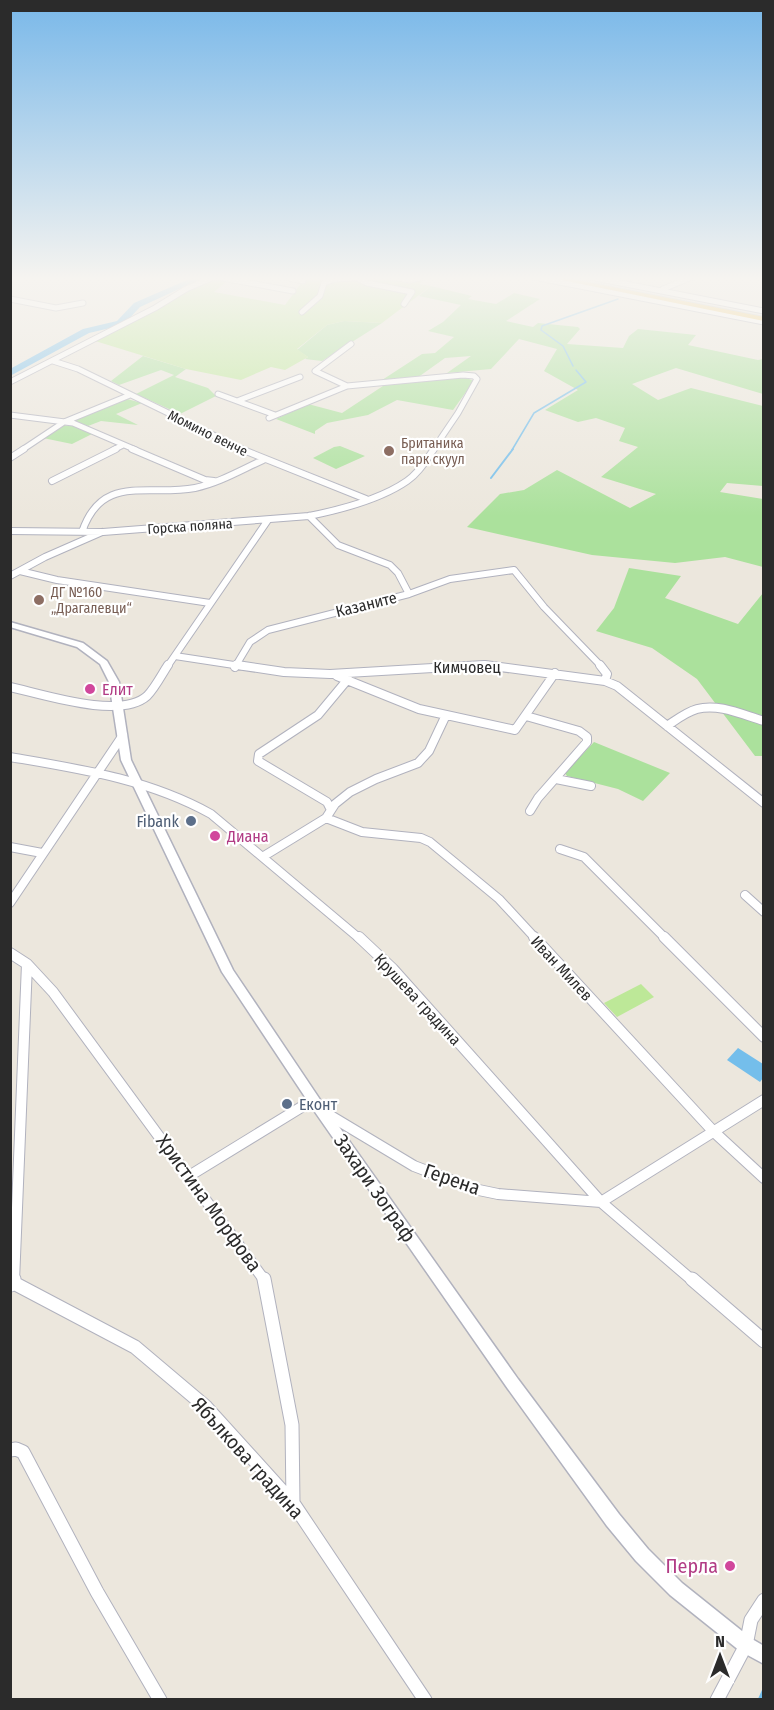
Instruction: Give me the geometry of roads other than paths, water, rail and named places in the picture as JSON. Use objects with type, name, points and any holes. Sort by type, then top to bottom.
[{"type":"street","points":[[10,382],[61,357]]},
{"type":"street","points":[[334,357],[315,371],[347,386]]},
{"type":"street","name":"Момино венче","points":[[53,361],[78,369],[263,460],[305,478],[366,499]]},
{"type":"street","name":"Горска поляна","points":[[10,531],[103,532],[268,520],[334,511],[407,481],[420,469],[477,381],[474,376],[469,375],[347,386]]},
{"type":"street","points":[[237,401],[300,377]]},
{"type":"street","points":[[218,393],[229,400],[237,401],[272,416],[347,386]]},
{"type":"street","points":[[10,458],[64,422],[130,395]]},
{"type":"street","points":[[10,415],[64,422],[205,480],[214,481]]},
{"type":"street","points":[[52,481],[123,445]]},
{"type":"street","points":[[82,532],[92,506],[114,493],[193,489],[263,460]]},
{"type":"street","points":[[309,516],[338,545],[390,565],[398,573],[409,594]]},
{"type":"street","points":[[10,687],[100,706],[135,703],[147,696],[268,520]]},
{"type":"street","points":[[10,576],[45,557],[103,532]]},
{"type":"street","name":"Казаните","points":[[235,667],[250,642],[268,630],[409,594],[450,579],[514,570],[544,607],[605,670],[607,674],[604,681]]},
{"type":"street","points":[[20,571],[57,580],[210,603]]},
{"type":"street","name":"Захари Зограф","points":[[10,624],[80,645],[94,654],[110,672],[119,706],[126,760],[228,972],[316,1104],[506,1374],[613,1520],[642,1555],[676,1588],[756,1652]]},
{"type":"street","name":"Кимчовец","points":[[175,656],[264,671],[330,674],[462,665],[555,673]]},
{"type":"street","points":[[330,674],[419,709],[515,730],[555,673],[604,681],[617,686],[764,803]]},
{"type":"street","points":[[330,808],[327,801],[258,761],[259,754],[318,715],[348,680]]},
{"type":"street","points":[[668,726],[690,712],[704,708],[764,721]]},
{"type":"street","points":[[264,856],[326,818],[330,808],[366,784],[413,767],[424,758],[446,715]]},
{"type":"street","points":[[526,716],[579,731],[587,737],[587,742],[537,798],[530,811]]},
{"type":"street","points":[[10,903],[123,735]]},
{"type":"street","name":"Крушева градина","points":[[10,757],[136,781],[161,788],[211,813],[264,856],[393,969],[601,1202],[764,1341]]},
{"type":"street","points":[[556,779],[591,786]]},
{"type":"street","name":"Иван Милев","points":[[326,818],[362,831],[421,838],[430,842],[464,869],[499,899],[713,1131],[764,1178]]},
{"type":"street","points":[[10,846],[42,853]]},
{"type":"street","points":[[560,849],[584,857],[764,1037]]},
{"type":"street","points":[[745,895],[764,912]]},
{"type":"street","name":"Христина Морфова","points":[[10,953],[27,964],[53,992],[264,1277],[292,1425],[293,1503]]},
{"type":"street","points":[[12,1283],[27,964]]},
{"type":"street","points":[[601,1202],[764,1101]]},
{"type":"street","points":[[189,1176],[316,1104]]},
{"type":"street","name":"Герена","points":[[316,1104],[381,1148],[414,1166],[474,1189],[498,1194],[601,1202]]},
{"type":"street","name":"Ябълкова градина","points":[[12,1283],[135,1347],[206,1407],[293,1503],[425,1700]]},
{"type":"street","points":[[10,1450],[16,1449],[23,1452],[35,1472],[97,1592],[160,1700]]},
{"type":"street","points":[[717,1700],[756,1652],[751,1620],[764,1600]]},
{"type":"water","points":[[738,1048],[763,1064],[763,1078],[760,1082],[727,1060]]},
{"type":"waterway","points":[[10,373],[39,357]]},
{"type":"waterway","points":[[568,357],[573,366]]},
{"type":"waterway","points":[[512,450],[534,413],[586,382],[576,370]]},
{"type":"waterway","points":[[491,478],[513,449]]},
{"type":"waterway","points":[[760,1700],[764,1691]]},
{"type":"place","name":"Британика парк скуул","points":[[389,451]]},
{"type":"place","name":"ДГ №160 „Драгалевци“","points":[[39,600]]},
{"type":"place","name":"Елит","points":[[90,689]]},
{"type":"place","name":"Fibank","points":[[191,821]]},
{"type":"place","name":"Диана","points":[[215,836]]},
{"type":"place","name":"Еконт","points":[[287,1104]]},
{"type":"place","name":"Перла","points":[[730,1566]]}]
